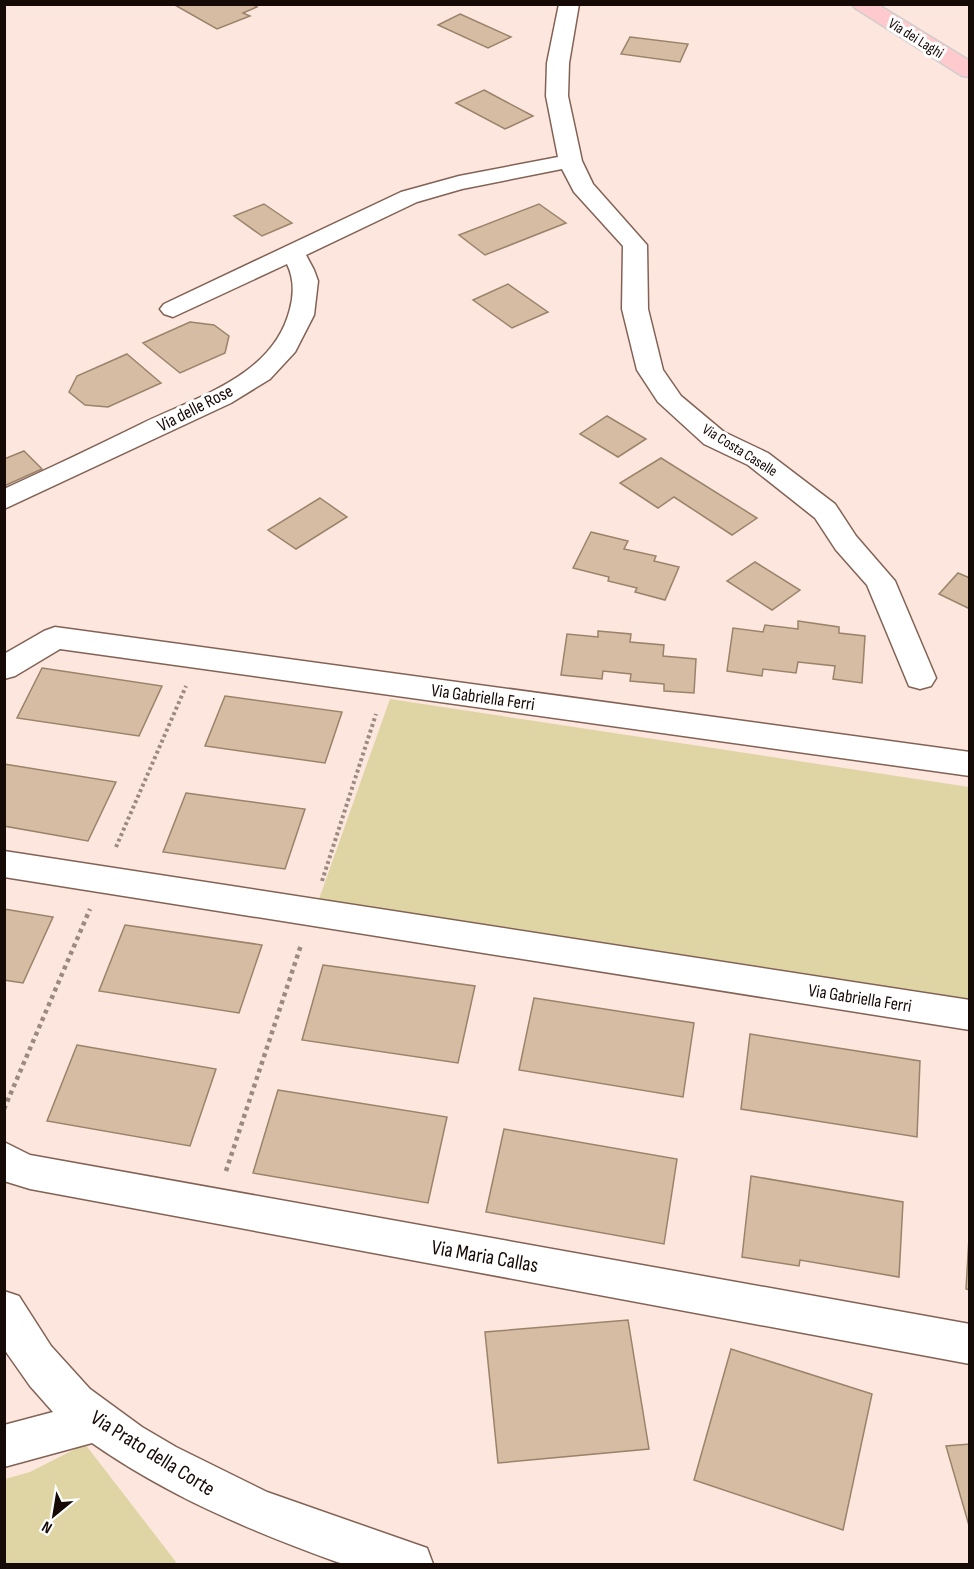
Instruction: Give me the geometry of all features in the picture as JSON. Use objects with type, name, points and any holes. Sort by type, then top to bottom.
[{"type":"main road","name":"Via dei Laghi","points":[[862,4],[969,71]]},
{"type":"street","name":"Via Costa Caselle","points":[[569,4],[558,63],[557,96],[570,161],[582,187],[635,245],[635,309],[650,370],[671,402],[714,438],[758,459],[793,483],[825,511],[846,543],[880,581],[920,678]]},
{"type":"street","points":[[173,309],[409,197],[459,183],[570,161]]},
{"type":"street","name":"Via delle Rose","points":[[4,500],[212,401],[254,378],[273,362],[289,343],[304,303],[306,282],[301,265],[292,253]]},
{"type":"street","name":"Via Gabriella Ferri","points":[[4,668],[55,638],[969,764]]},
{"type":"street","name":"Via Gabriella Ferri","points":[[4,864],[969,1015]]},
{"type":"street","name":"Via Maria Callas","points":[[4,1159],[14,1167],[30,1172],[969,1344]]},
{"type":"street","name":"Via Prato della Corte","points":[[4,1310],[37,1362],[75,1404],[97,1422],[147,1455],[210,1490],[281,1521],[411,1564]]},
{"type":"street","points":[[4,1446],[97,1422]]},
{"type":"shaded area","points":[[390,699],[969,787],[969,1004],[319,899]]},
{"type":"shaded area","points":[[85,1444],[176,1562],[175,1564],[5,1564],[5,1479],[30,1472]]},
{"type":"building","points":[[173,4],[252,4],[257,7],[243,13],[250,16],[217,29]]},
{"type":"building","points":[[460,14],[511,37],[488,48],[438,25]]},
{"type":"building","points":[[630,37],[688,44],[680,62],[621,54]]},
{"type":"building","points":[[484,90],[533,116],[505,129],[456,103]]},
{"type":"building","points":[[264,204],[292,223],[262,236],[234,216]]},
{"type":"building","points":[[539,204],[566,223],[485,255],[459,235]]},
{"type":"building","points":[[508,284],[548,312],[512,328],[473,300]]},
{"type":"building","points":[[190,322],[214,325],[229,336],[225,353],[180,373],[143,343]]},
{"type":"building","points":[[127,354],[161,383],[108,407],[85,405],[69,392],[77,376]]},
{"type":"building","points":[[607,416],[646,439],[618,457],[580,434]]},
{"type":"building","points":[[24,451],[42,469],[4,486],[4,459]]},
{"type":"building","points":[[661,458],[757,518],[732,535],[674,497],[658,508],[620,483]]},
{"type":"building","points":[[320,498],[347,517],[296,549],[268,530]]},
{"type":"building","points":[[591,532],[628,541],[624,549],[656,556],[654,561],[679,567],[665,600],[635,592],[637,588],[608,581],[609,577],[573,568]]},
{"type":"building","points":[[755,562],[800,590],[772,610],[727,581]]},
{"type":"building","points":[[958,573],[970,578],[970,609],[939,594]]},
{"type":"building","points":[[798,621],[839,627],[839,633],[865,636],[862,683],[833,679],[835,666],[798,662],[796,673],[763,669],[762,676],[727,671],[733,628],[763,632],[765,625],[798,629]]},
{"type":"building","points":[[598,631],[631,634],[630,642],[664,645],[663,656],[696,659],[694,693],[664,691],[664,684],[630,681],[631,674],[603,671],[602,679],[561,675],[567,634],[598,637]]},
{"type":"building","points":[[42,668],[162,686],[139,736],[17,718]]},
{"type":"building","points":[[225,696],[342,712],[325,763],[205,746]]},
{"type":"building","points":[[4,764],[116,782],[88,841],[4,826]]},
{"type":"building","points":[[186,793],[305,809],[285,869],[163,852]]},
{"type":"building","points":[[4,909],[53,917],[23,983],[4,980]]},
{"type":"building","points":[[125,925],[262,945],[239,1013],[99,991]]},
{"type":"building","points":[[323,965],[475,986],[458,1063],[302,1040]]},
{"type":"building","points":[[534,998],[694,1023],[683,1097],[519,1070]]},
{"type":"building","points":[[750,1034],[920,1061],[917,1137],[741,1109]]},
{"type":"building","points":[[77,1045],[216,1069],[190,1146],[47,1121]]},
{"type":"building","points":[[278,1090],[447,1117],[428,1203],[253,1173]]},
{"type":"building","points":[[504,1129],[677,1159],[664,1244],[486,1212]]},
{"type":"building","points":[[751,1176],[903,1202],[899,1277],[800,1260],[799,1266],[742,1257]]},
{"type":"building","points":[[970,1221],[970,1290],[966,1289]]},
{"type":"building","points":[[628,1320],[649,1449],[498,1463],[485,1332]]},
{"type":"building","points":[[731,1349],[872,1394],[843,1530],[694,1480]]},
{"type":"building","points":[[970,1444],[970,1529],[946,1446]]}]
